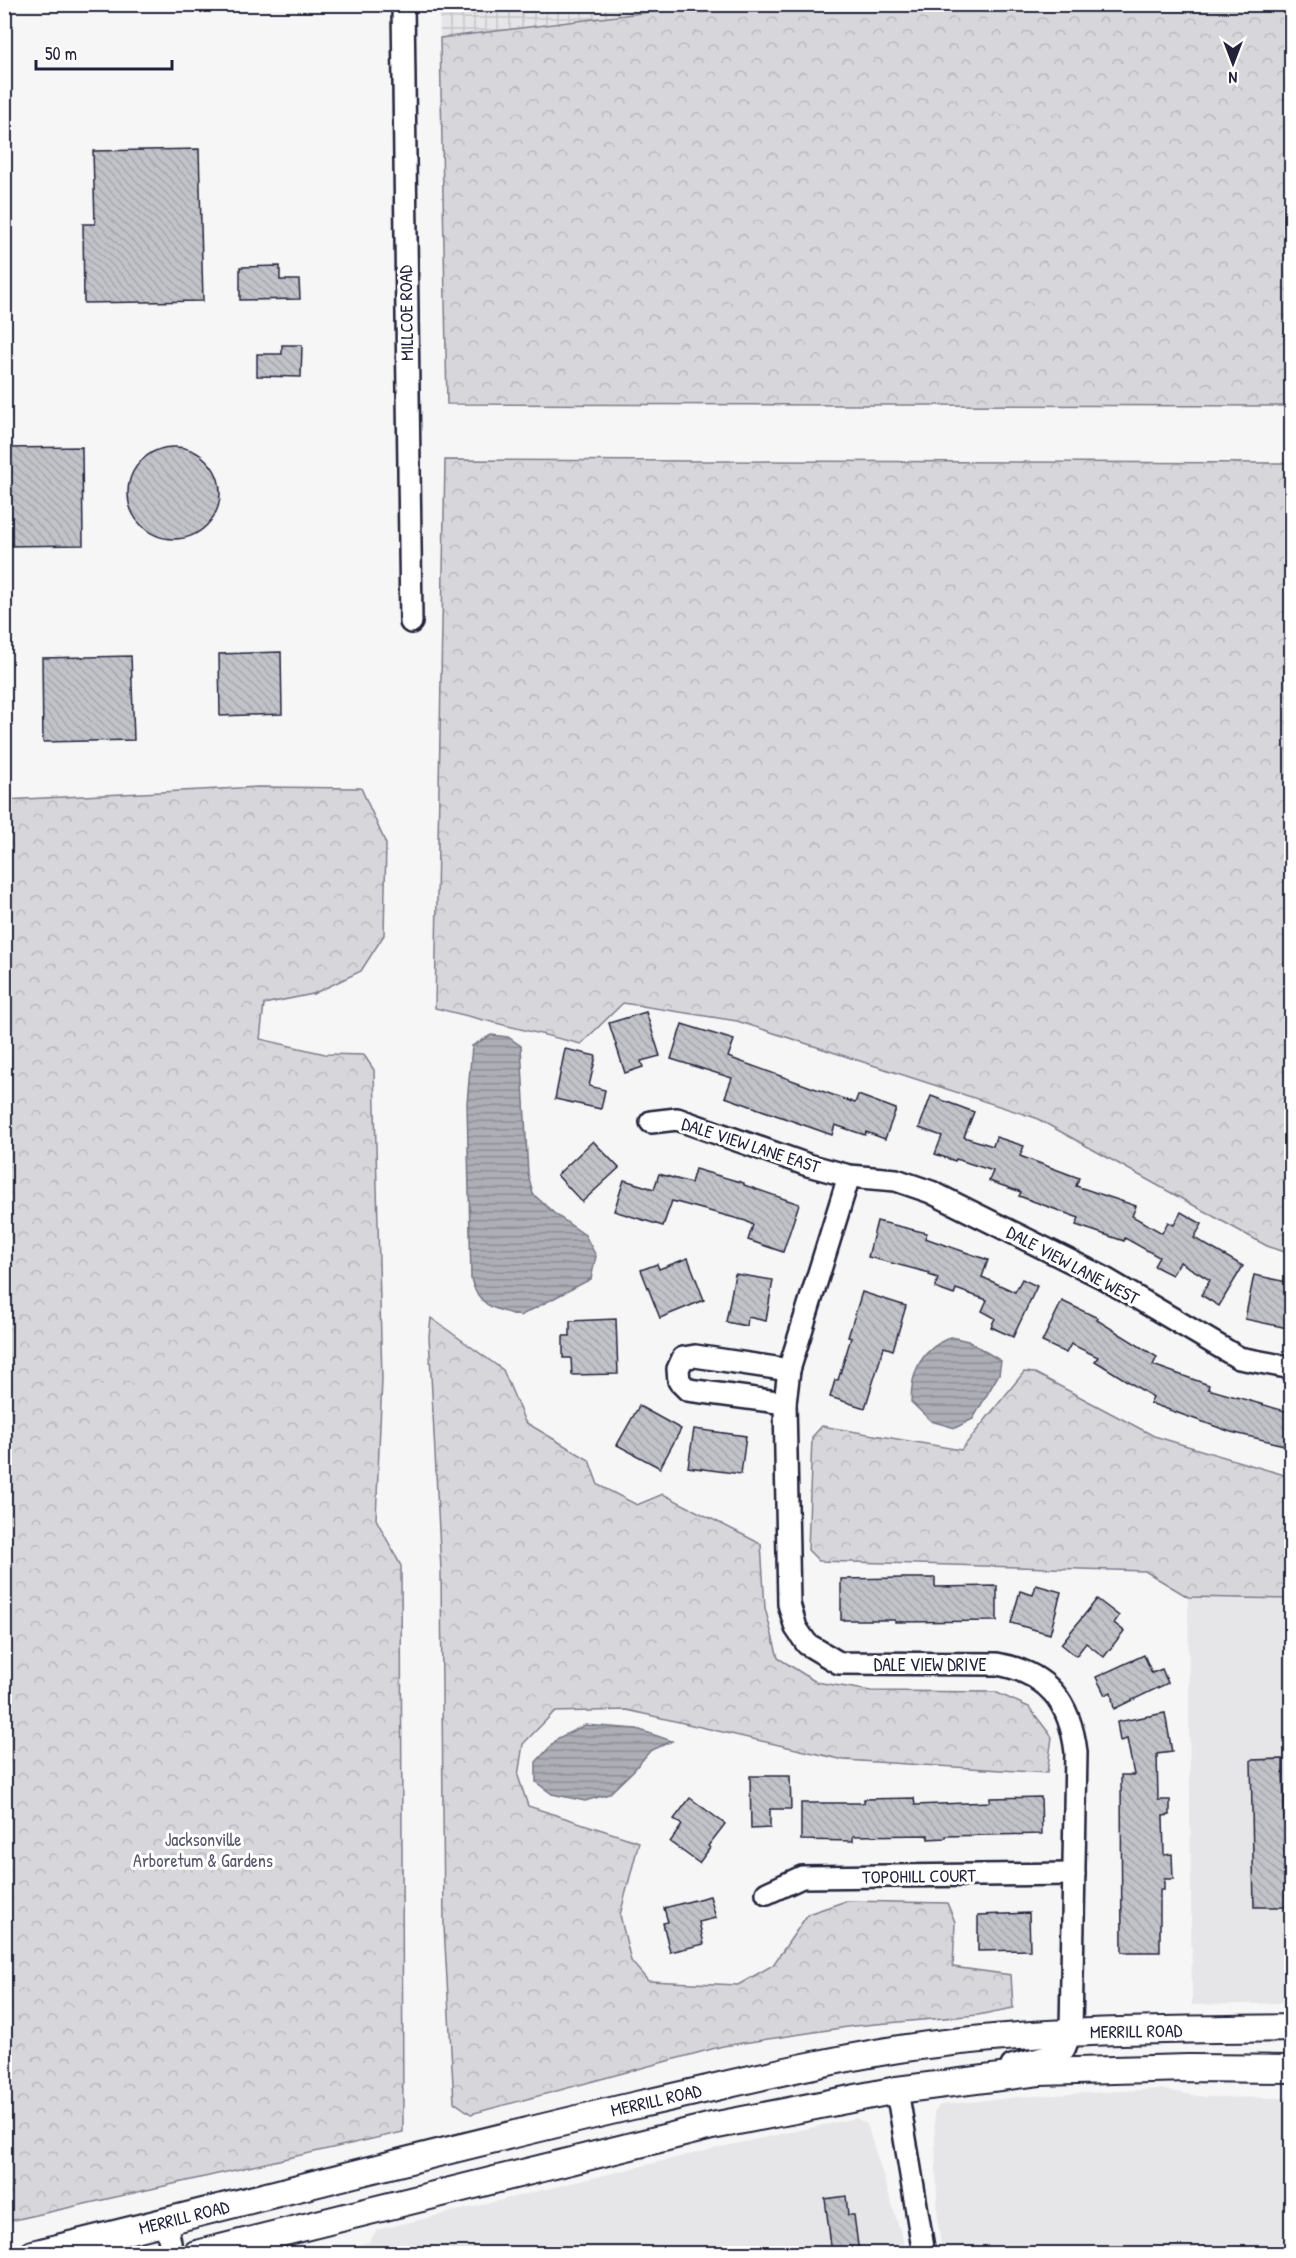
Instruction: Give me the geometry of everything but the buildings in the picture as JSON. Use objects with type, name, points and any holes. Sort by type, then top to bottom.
[{"type":"main road","name":"MERRILL ROAD","points":[[33,2253],[166,2222],[502,2136],[759,2075],[940,2044],[1071,2032],[1292,2028]]},
{"type":"main road","name":"MERRILL ROAD","points":[[196,2253],[712,2126],[897,2090],[953,2081],[1039,2072],[1124,2068],[1292,2069]]},
{"type":"street","name":"MILLCOE ROAD","points":[[403,4],[411,622]]},
{"type":"street","name":"DALE VIEW LANE EAST","points":[[651,1122],[677,1119],[808,1165],[849,1176]]},
{"type":"street","name":"DALE VIEW LANE WEST","points":[[849,1176],[896,1180],[931,1192],[1102,1277],[1239,1358],[1292,1368]]},
{"type":"street","name":"DALE VIEW DRIVE","points":[[849,1176],[789,1370],[785,1403],[789,1604],[796,1628],[807,1644],[839,1663],[997,1664],[1015,1667],[1047,1685],[1068,1713],[1076,1752],[1071,2032]]},
{"type":"street","points":[[785,1403],[688,1389],[679,1381],[678,1369],[683,1358],[695,1356],[789,1370]]},
{"type":"street","name":"TOPOHILL COURT","points":[[767,1893],[802,1877],[1074,1874]]},
{"type":"street","points":[[953,2081],[1051,2056],[1064,2049],[1071,2032]]},
{"type":"street","points":[[897,2090],[924,2253]]},
{"type":"street","points":[[166,2222],[172,2253]]},
{"type":"shaded area","points":[[439,5],[713,5],[440,38]]},
{"type":"shaded area","points":[[491,1035],[508,1037],[521,1046],[528,1174],[533,1194],[555,1214],[585,1235],[596,1256],[591,1279],[520,1316],[495,1309],[483,1301],[478,1296],[471,1279],[467,1103],[472,1046]]},
{"type":"shaded area","points":[[951,1337],[968,1341],[1001,1361],[999,1374],[973,1419],[955,1428],[931,1421],[911,1402],[913,1380],[920,1362],[933,1348]]},
{"type":"shaded area","points":[[1188,1597],[1291,1599],[1291,2003],[1192,2005]]},
{"type":"shaded area","points":[[585,1725],[637,1729],[672,1741],[650,1751],[609,1794],[585,1801],[552,1794],[536,1782],[536,1762],[558,1738]]},
{"type":"shaded area","points":[[1159,2089],[1204,2097],[1291,2098],[1291,2253],[942,2253],[938,2223],[934,2112],[940,2105],[1018,2097]]},
{"type":"shaded area","points":[[856,2118],[867,2124],[905,2253],[324,2254],[369,2242],[377,2230],[721,2147]]},
{"type":"green space","points":[[713,4],[1285,5],[1292,10],[1291,406],[447,404],[440,38]]},
{"type":"green space","points":[[445,460],[1291,463],[1291,1254],[1267,1246],[1036,1118],[737,1021],[623,1003],[581,1044],[435,1008]]},
{"type":"green space","name":"Jacksonville Arboretum & Gardens","points":[[259,787],[361,788],[386,844],[384,935],[361,971],[313,994],[264,1004],[260,1039],[325,1054],[364,1055],[374,1070],[382,1379],[376,1519],[401,1566],[403,2132],[5,2222],[5,800]]},
{"type":"green space","points":[[431,1318],[503,1370],[525,1422],[589,1460],[598,1485],[637,1505],[663,1494],[761,1544],[765,1608],[778,1658],[816,1682],[871,1691],[995,1692],[1029,1707],[1052,1737],[1047,1773],[844,1760],[627,1710],[554,1712],[523,1744],[518,1776],[528,1806],[639,1842],[620,1915],[631,1961],[648,1981],[738,1985],[773,1965],[808,1914],[846,1901],[947,1903],[955,1922],[953,1967],[1011,1975],[1013,2008],[978,2015],[854,2026],[723,2046],[471,2114],[454,2102],[444,1927],[441,1570],[429,1336]]},
{"type":"green space","points":[[1024,1372],[1035,1373],[1154,1436],[1291,1477],[1291,1599],[1188,1597],[1145,1571],[819,1561],[808,1550],[812,1437],[822,1426],[961,1450]]}]
